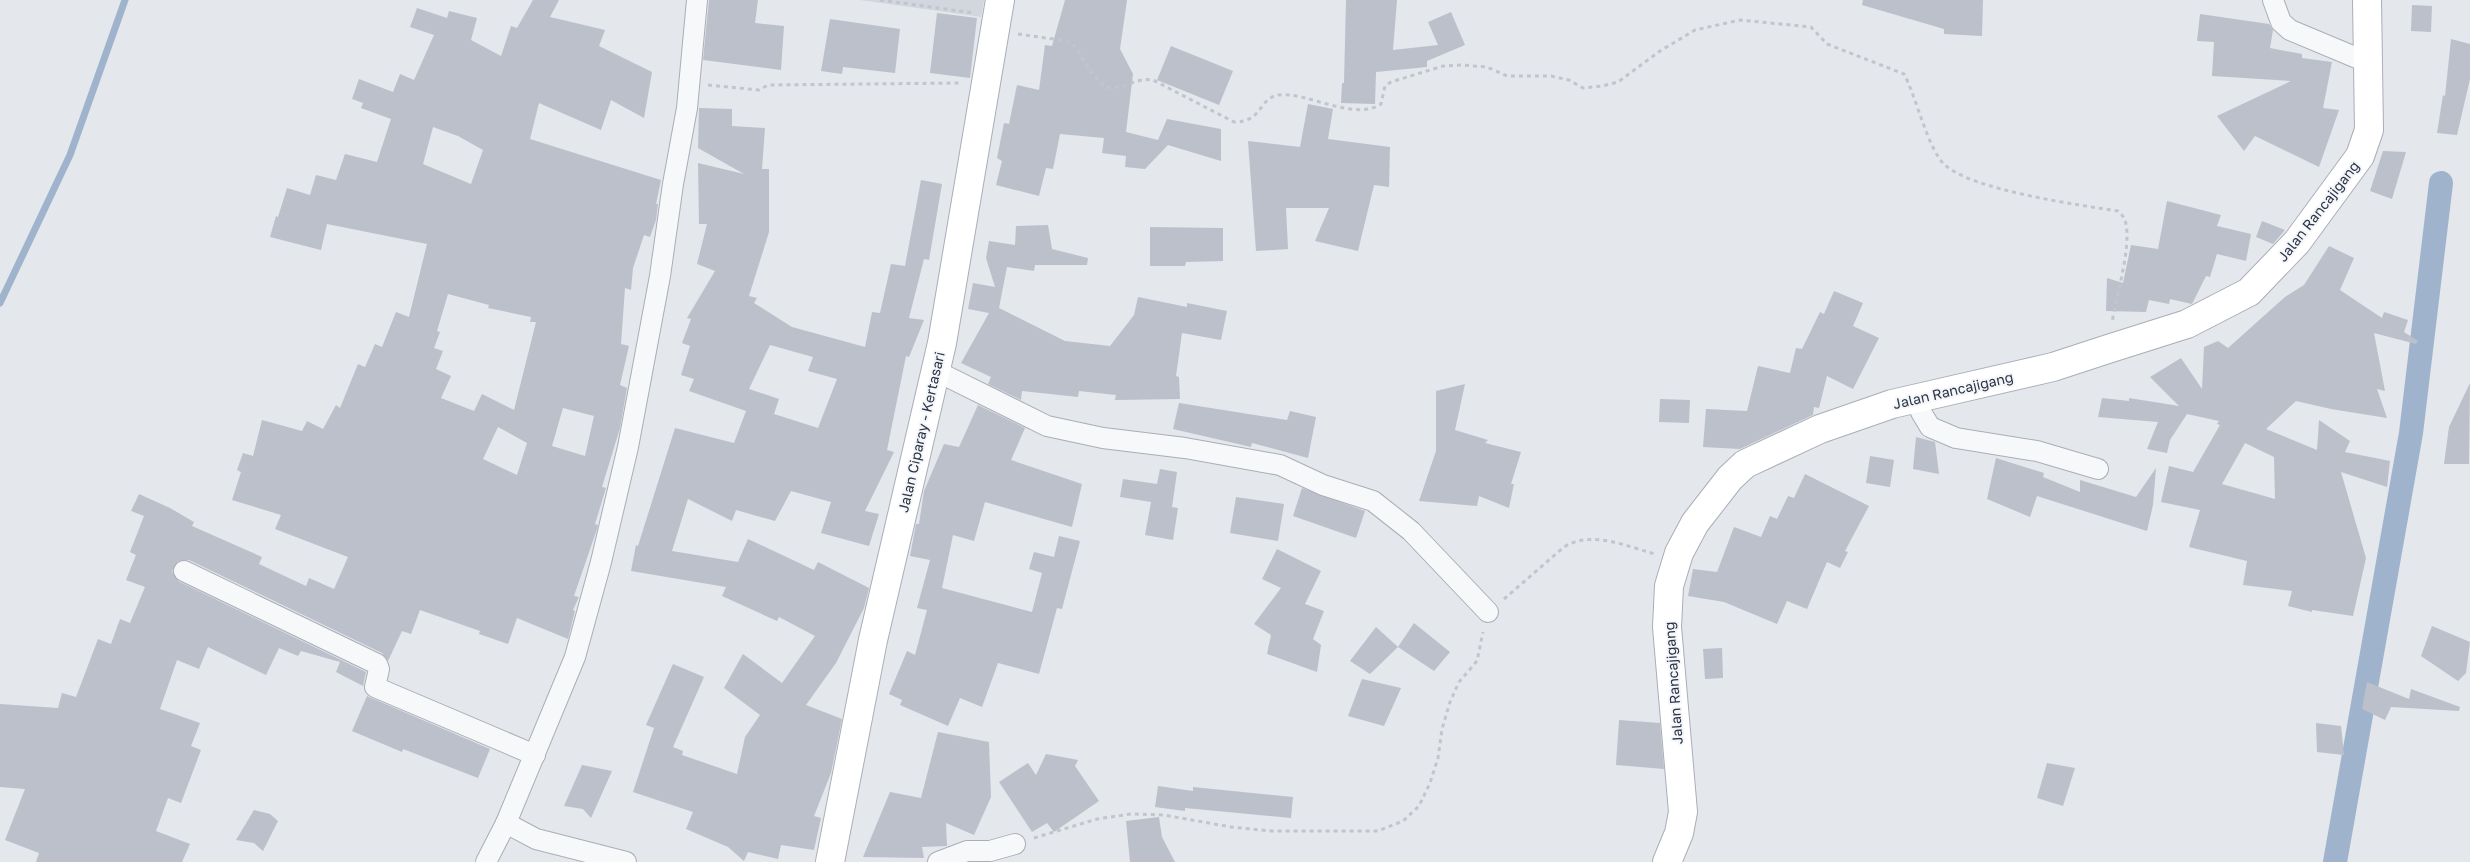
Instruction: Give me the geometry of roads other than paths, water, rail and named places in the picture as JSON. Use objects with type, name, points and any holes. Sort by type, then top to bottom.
[{"type":"main road","name":"Jalan Rancajigang","points":[[1667,862],[1679,833],[1683,812],[1667,627],[1669,586],[1677,559],[1695,523],[1730,478],[1745,464],[1820,429],[1892,404],[2053,367],[2187,324],[2249,292],[2297,242],[2360,156],[2370,130],[2367,0]]},
{"type":"main road","name":"Jalan Ciparay - Kertasari","points":[[830,862],[873,640],[936,371],[998,15]]},
{"type":"street","points":[[486,862],[506,823],[575,657],[601,562],[628,447],[660,276],[690,84],[696,0]]},
{"type":"street","points":[[2273,0],[2281,22],[2290,30],[2369,63]]},
{"type":"street","points":[[936,371],[1047,426],[1103,438],[1185,448],[1280,465],[1323,485],[1373,501],[1411,530],[1488,612]]},
{"type":"street","points":[[1916,398],[1921,412],[1930,427],[1956,438],[2037,450],[2098,469]]},
{"type":"street","points":[[184,570],[377,664],[375,687],[535,755]]},
{"type":"street","points":[[506,823],[536,839],[626,862]]},
{"type":"street","points":[[938,862],[967,851],[990,851],[1014,844]]},
{"type":"waterway","points":[[0,303],[70,155],[125,0]]},
{"type":"waterway","points":[[2335,862],[2411,433],[2441,183]]}]
